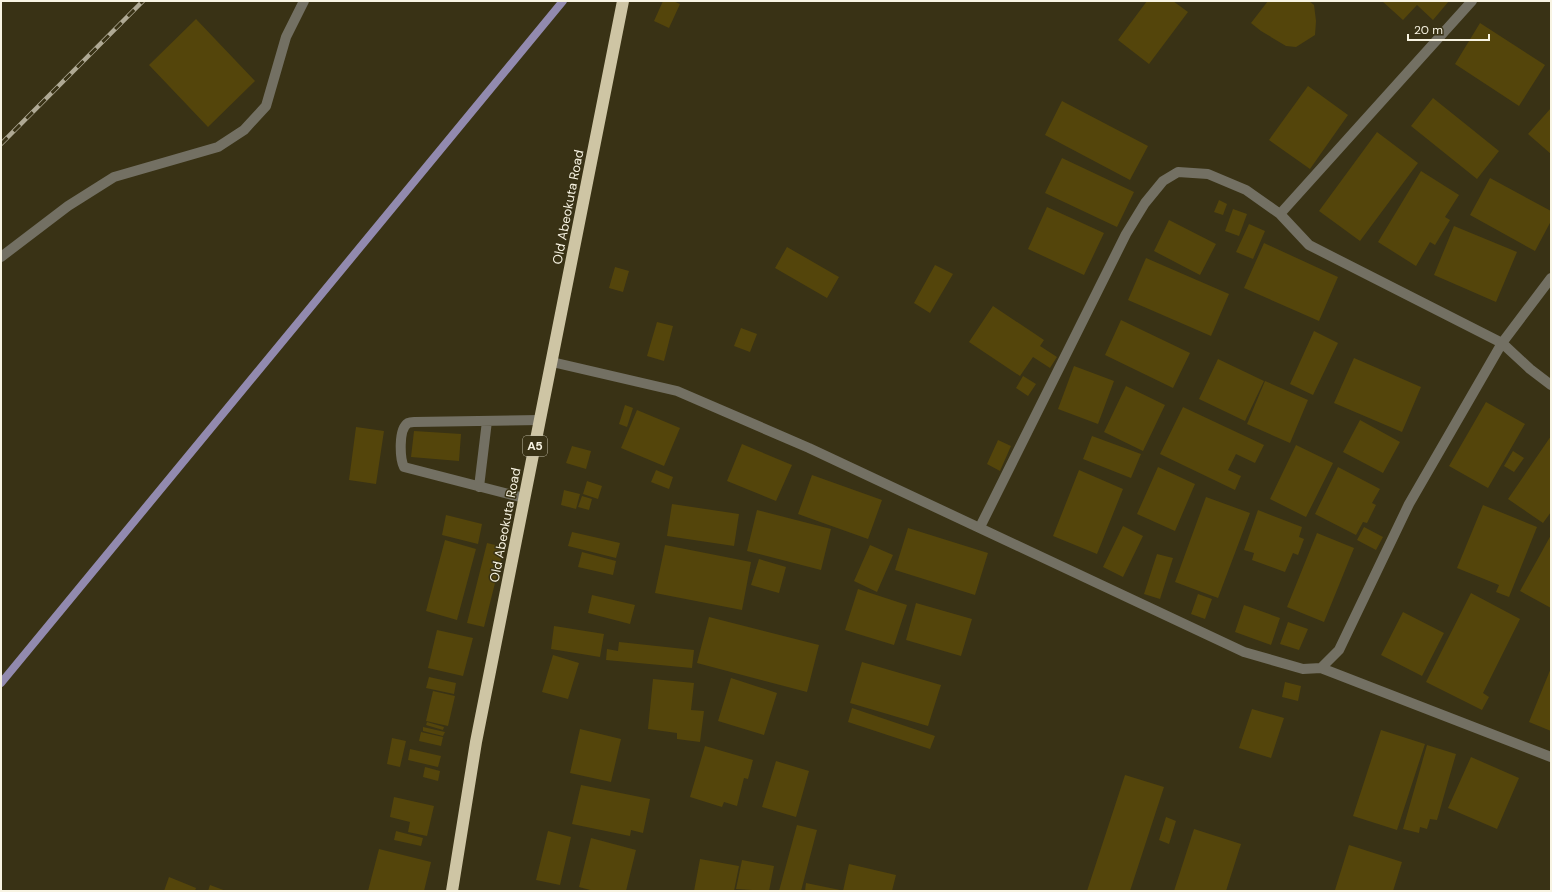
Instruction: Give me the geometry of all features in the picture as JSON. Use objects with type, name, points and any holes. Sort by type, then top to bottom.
[{"type":"highway","name":"Old Abeokuta Road","points":[[452,891],[476,742],[622,1]]},
{"type":"street","points":[[1,257],[68,206],[114,177],[218,147],[244,130],[266,106],[286,37],[304,1]]},
{"type":"street","points":[[1280,214],[1472,1]]},
{"type":"street","points":[[980,527],[1126,234],[1144,203],[1163,181],[1178,172],[1208,174],[1246,190],[1280,214],[1309,245],[1502,343],[1530,369],[1551,384]]},
{"type":"street","points":[[1321,668],[1339,650],[1409,504],[1502,343],[1551,278]]},
{"type":"street","points":[[552,362],[678,391],[810,448],[1244,652],[1303,670],[1321,668],[1551,757]]},
{"type":"street","points":[[524,498],[404,467],[401,460],[402,430],[407,423],[414,422],[540,420]]},
{"type":"street","points":[[479,486],[487,421]]},
{"type":"building","points":[[663,1],[673,1],[680,4],[669,28],[654,21]]},
{"type":"building","points":[[1147,1],[1173,1],[1188,12],[1149,64],[1118,40]]},
{"type":"building","points":[[1268,1],[1309,1],[1314,5],[1316,21],[1315,35],[1296,47],[1286,46],[1261,31],[1251,23]]},
{"type":"building","points":[[1382,1],[1449,1],[1433,20],[1417,5],[1403,20]]},
{"type":"building","points":[[196,19],[255,81],[208,127],[149,65]]},
{"type":"building","points":[[1480,23],[1545,65],[1519,106],[1455,64]]},
{"type":"building","points":[[1308,86],[1348,115],[1310,169],[1269,140]]},
{"type":"building","points":[[1433,98],[1499,151],[1477,179],[1411,126]]},
{"type":"building","points":[[1062,101],[1148,146],[1130,180],[1045,135]]},
{"type":"building","points":[[1551,108],[1551,154],[1528,134]]},
{"type":"building","points":[[1377,132],[1418,163],[1360,241],[1319,211]]},
{"type":"building","points":[[1062,158],[1134,192],[1117,227],[1045,193]]},
{"type":"building","points":[[1421,171],[1459,195],[1445,217],[1450,220],[1435,245],[1430,242],[1416,266],[1378,242]]},
{"type":"building","points":[[1490,178],[1551,211],[1551,221],[1535,251],[1470,215]]},
{"type":"building","points":[[1219,200],[1227,204],[1223,215],[1214,212]]},
{"type":"building","points":[[1047,207],[1104,233],[1084,275],[1028,249]]},
{"type":"building","points":[[1233,209],[1247,214],[1239,236],[1225,231]]},
{"type":"building","points":[[1169,220],[1216,244],[1200,275],[1154,251]]},
{"type":"building","points":[[1249,224],[1265,231],[1253,259],[1236,252]]},
{"type":"building","points":[[1454,226],[1517,252],[1496,302],[1434,275]]},
{"type":"building","points":[[1264,243],[1338,277],[1319,321],[1244,288]]},
{"type":"building","points":[[787,247],[839,277],[827,298],[775,268]]},
{"type":"building","points":[[1146,258],[1229,294],[1211,336],[1128,300]]},
{"type":"building","points":[[935,265],[953,274],[930,313],[914,303]]},
{"type":"building","points":[[615,267],[629,271],[623,292],[609,288]]},
{"type":"building","points":[[993,306],[1044,340],[1040,346],[1057,357],[1050,368],[1033,357],[1020,376],[969,342]]},
{"type":"building","points":[[1121,320],[1190,353],[1173,388],[1105,355]]},
{"type":"building","points":[[657,322],[673,326],[664,361],[647,356]]},
{"type":"building","points":[[741,328],[757,334],[750,352],[734,346]]},
{"type":"building","points":[[1314,331],[1338,343],[1313,395],[1290,384]]},
{"type":"building","points":[[1354,358],[1421,387],[1402,432],[1334,403]]},
{"type":"building","points":[[1218,359],[1264,381],[1245,421],[1199,399]]},
{"type":"building","points":[[1074,366],[1114,381],[1098,424],[1058,409]]},
{"type":"building","points":[[1023,376],[1036,384],[1028,396],[1016,388]]},
{"type":"building","points":[[1265,381],[1308,400],[1290,443],[1247,424]]},
{"type":"building","points":[[1126,386],[1165,405],[1143,451],[1104,432]]},
{"type":"building","points":[[1486,402],[1525,424],[1488,488],[1449,466]]},
{"type":"building","points":[[625,405],[633,408],[627,427],[619,424]]},
{"type":"building","points":[[1183,407],[1264,445],[1255,463],[1236,454],[1228,470],[1241,476],[1235,490],[1160,454]]},
{"type":"building","points":[[637,410],[680,428],[664,466],[621,448]]},
{"type":"building","points":[[1360,420],[1400,442],[1383,473],[1343,452]]},
{"type":"building","points":[[356,427],[384,431],[376,484],[349,480]]},
{"type":"building","points":[[414,431],[461,434],[459,461],[411,457]]},
{"type":"building","points":[[1092,436],[1141,454],[1131,478],[1083,459]]},
{"type":"building","points":[[1551,436],[1551,512],[1543,523],[1508,499]]},
{"type":"building","points":[[998,440],[1011,446],[1000,471],[987,464]]},
{"type":"building","points":[[742,444],[792,465],[776,501],[727,481]]},
{"type":"building","points":[[1296,445],[1333,463],[1306,517],[1270,499]]},
{"type":"building","points":[[572,446],[591,451],[586,469],[566,463]]},
{"type":"building","points":[[1513,451],[1524,458],[1514,472],[1504,466]]},
{"type":"building","points":[[1158,467],[1195,484],[1175,531],[1137,514]]},
{"type":"building","points":[[1338,467],[1380,489],[1372,503],[1376,505],[1367,523],[1363,522],[1356,535],[1315,514]]},
{"type":"building","points":[[656,470],[673,477],[669,489],[651,482]]},
{"type":"building","points":[[1079,470],[1123,489],[1097,554],[1053,536]]},
{"type":"building","points":[[812,475],[882,500],[868,539],[798,514]]},
{"type":"building","points":[[587,481],[602,486],[598,499],[583,494]]},
{"type":"building","points":[[564,490],[580,494],[576,509],[561,505]]},
{"type":"building","points":[[582,496],[592,499],[589,510],[578,507]]},
{"type":"building","points":[[1206,497],[1250,513],[1218,598],[1175,582]]},
{"type":"building","points":[[672,504],[739,514],[734,546],[667,536]]},
{"type":"building","points":[[1483,505],[1537,527],[1509,597],[1496,592],[1499,585],[1457,568]]},
{"type":"building","points":[[757,510],[831,529],[821,570],[747,551]]},
{"type":"building","points":[[1258,510],[1302,527],[1299,537],[1304,539],[1298,555],[1293,553],[1285,572],[1252,560],[1254,553],[1244,550]]},
{"type":"building","points":[[446,515],[482,524],[478,544],[442,535]]},
{"type":"building","points":[[1123,526],[1143,536],[1123,577],[1103,567]]},
{"type":"building","points":[[1364,527],[1383,537],[1376,550],[1357,540]]},
{"type":"building","points":[[908,528],[988,553],[975,595],[895,570]]},
{"type":"building","points":[[572,532],[620,543],[616,558],[568,546]]},
{"type":"building","points":[[1317,533],[1354,548],[1324,622],[1287,607]]},
{"type":"building","points":[[1551,535],[1551,608],[1520,591]]},
{"type":"building","points":[[445,540],[476,549],[457,620],[426,611]]},
{"type":"building","points":[[487,543],[504,547],[484,627],[467,623]]},
{"type":"building","points":[[665,545],[751,562],[742,610],[655,593]]},
{"type":"building","points":[[870,545],[893,555],[877,592],[854,581]]},
{"type":"building","points":[[582,552],[616,561],[613,575],[578,567]]},
{"type":"building","points":[[1157,554],[1173,558],[1160,599],[1144,594]]},
{"type":"building","points":[[759,559],[786,567],[779,593],[751,585]]},
{"type":"building","points":[[858,589],[907,605],[894,645],[845,630]]},
{"type":"building","points":[[1471,593],[1520,619],[1483,693],[1489,697],[1482,710],[1426,682]]},
{"type":"building","points":[[1198,594],[1212,599],[1205,619],[1191,614]]},
{"type":"building","points":[[592,595],[635,605],[630,624],[588,613]]},
{"type":"building","points":[[916,603],[972,619],[961,656],[906,640]]},
{"type":"building","points":[[1244,605],[1280,618],[1271,645],[1235,632]]},
{"type":"building","points":[[1403,612],[1444,633],[1422,676],[1381,655]]},
{"type":"building","points":[[709,617],[819,645],[807,692],[697,663]]},
{"type":"building","points":[[1288,622],[1308,629],[1299,650],[1280,644]]},
{"type":"building","points":[[554,626],[604,634],[600,657],[551,649]]},
{"type":"building","points":[[437,630],[473,638],[463,676],[428,668]]},
{"type":"building","points":[[619,642],[694,650],[692,668],[606,660],[607,649],[618,651]]},
{"type":"building","points":[[553,655],[579,663],[568,699],[542,692]]},
{"type":"building","points":[[862,662],[941,685],[928,726],[850,703]]},
{"type":"building","points":[[1551,668],[1551,731],[1529,722]]},
{"type":"building","points":[[429,677],[456,683],[454,694],[426,688]]},
{"type":"building","points":[[731,678],[777,693],[764,735],[718,721]]},
{"type":"building","points":[[653,679],[694,683],[691,710],[704,711],[700,742],[677,739],[677,733],[648,729]]},
{"type":"building","points":[[1285,682],[1301,686],[1298,701],[1282,697]]},
{"type":"building","points":[[433,691],[455,696],[448,726],[426,721]]},
{"type":"building","points":[[852,708],[935,736],[930,749],[848,722]]},
{"type":"building","points":[[1252,709],[1284,718],[1271,758],[1239,748]]},
{"type":"building","points":[[427,722],[444,727],[443,730],[426,725]]},
{"type":"building","points":[[423,727],[445,732],[443,736],[423,731]]},
{"type":"building","points":[[580,729],[621,739],[611,782],[570,773]]},
{"type":"building","points":[[1381,730],[1425,744],[1397,830],[1353,816]]},
{"type":"building","points":[[421,732],[443,737],[441,746],[419,741]]},
{"type":"building","points":[[392,738],[406,741],[400,767],[387,764]]},
{"type":"building","points":[[1427,745],[1456,754],[1437,820],[1430,819],[1427,829],[1420,827],[1419,833],[1403,829]]},
{"type":"building","points":[[705,746],[753,760],[748,779],[744,778],[737,806],[724,802],[722,807],[690,797]]},
{"type":"building","points":[[410,749],[441,756],[438,767],[408,760]]},
{"type":"building","points":[[1471,757],[1519,778],[1497,829],[1448,808]]},
{"type":"building","points":[[776,761],[809,771],[796,817],[762,807]]},
{"type":"building","points":[[425,767],[440,771],[438,781],[423,777]]},
{"type":"building","points":[[1125,775],[1164,787],[1130,891],[1087,891]]},
{"type":"building","points":[[581,785],[650,799],[643,833],[631,830],[630,836],[572,824]]},
{"type":"building","points":[[394,797],[434,806],[427,836],[408,832],[410,822],[390,817]]},
{"type":"building","points":[[1166,817],[1176,821],[1169,844],[1159,840]]},
{"type":"building","points":[[797,825],[817,830],[801,891],[779,891]]},
{"type":"building","points":[[1194,829],[1241,844],[1226,891],[1174,891]]},
{"type":"building","points":[[396,831],[423,838],[421,846],[394,840]]},
{"type":"building","points":[[548,831],[571,837],[560,885],[536,880]]},
{"type":"building","points":[[591,838],[636,850],[626,891],[594,891],[579,887]]},
{"type":"building","points":[[1349,845],[1402,862],[1393,891],[1335,890]]},
{"type":"building","points":[[379,849],[431,862],[424,891],[368,891]]},
{"type":"building","points":[[700,859],[739,866],[734,891],[694,891]]},
{"type":"building","points":[[742,860],[774,866],[769,891],[736,889]]},
{"type":"building","points":[[849,864],[896,875],[892,891],[843,891]]},
{"type":"building","points":[[169,877],[196,888],[195,891],[164,891]]},
{"type":"building","points":[[806,883],[840,890],[840,891],[805,891]]},
{"type":"building","points":[[210,885],[226,891],[208,891]]},
{"type":"waterway","points":[[1,683],[563,1]]},
{"type":"railway","points":[[1,144],[143,1]]}]
